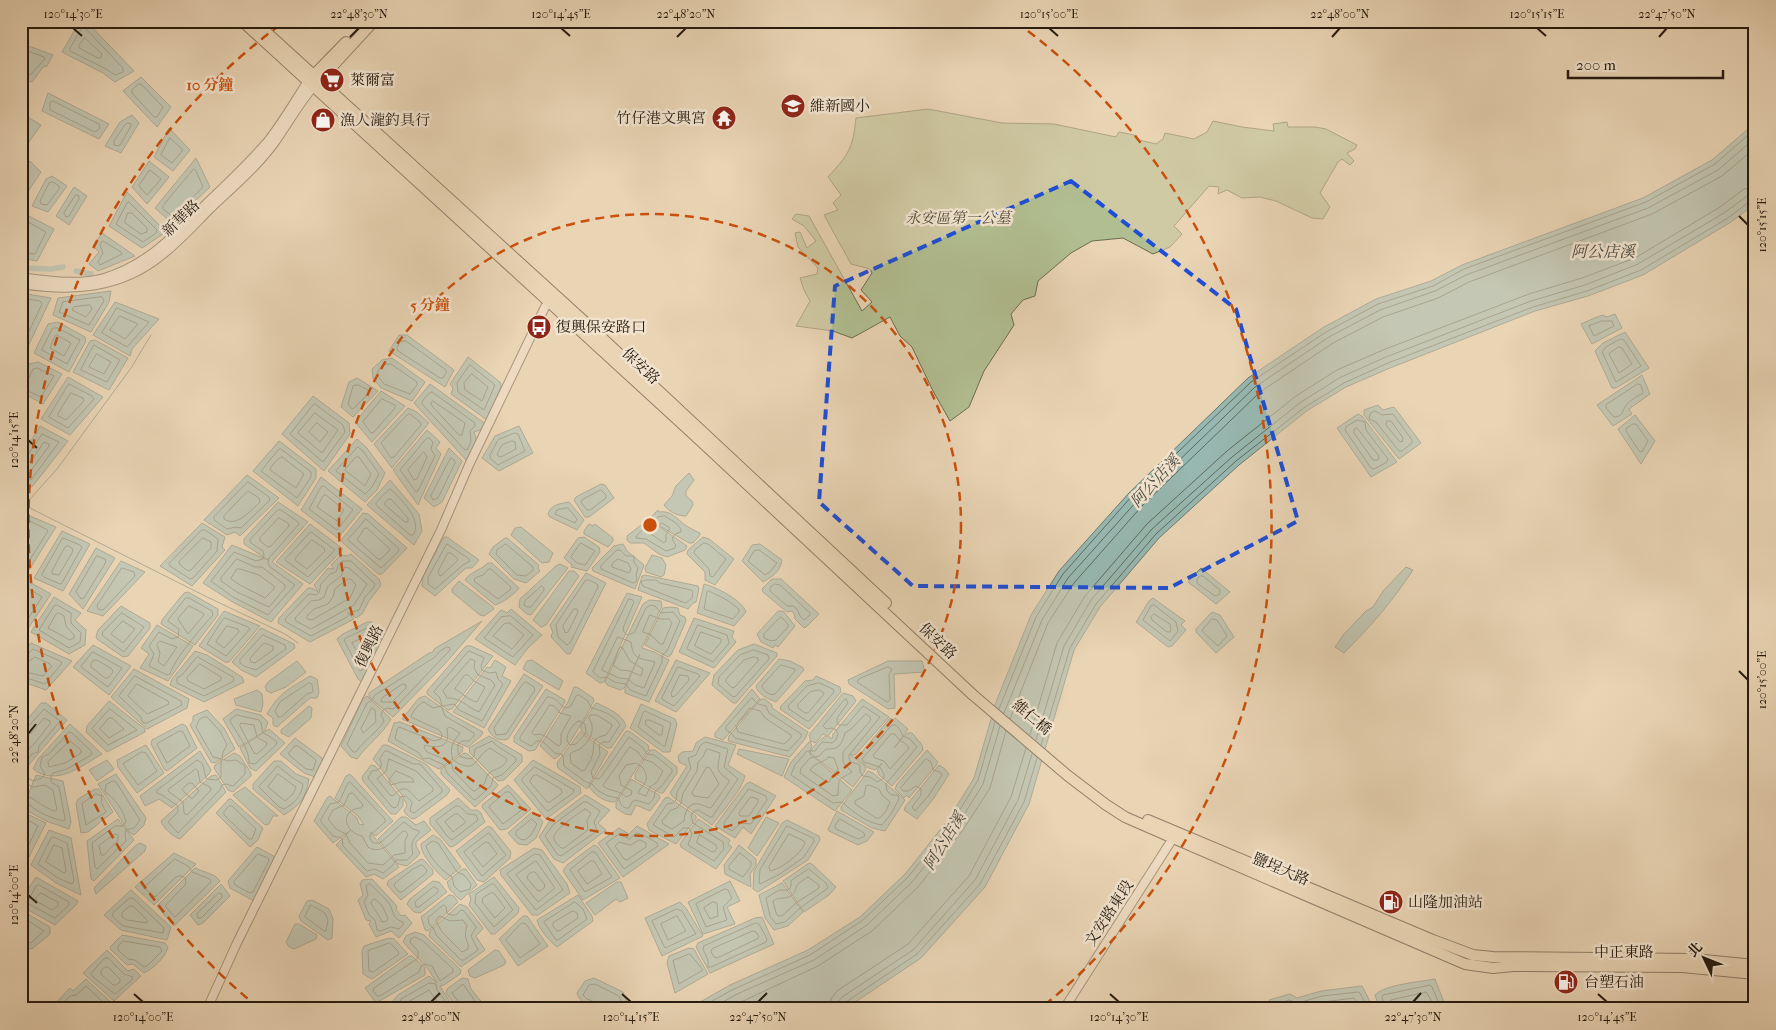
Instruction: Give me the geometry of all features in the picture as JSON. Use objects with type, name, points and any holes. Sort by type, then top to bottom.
[{"type":"main road","name":"保安路","points":[[242,21],[314,80]]},
{"type":"main road","name":"保安路","points":[[254,21],[314,80],[874,592],[974,692]]},
{"type":"main road","points":[[314,80],[365,21]]},
{"type":"main road","points":[[314,80],[374,21]]},
{"type":"main road","name":"維仁橋","points":[[974,692],[1069,772]]},
{"type":"main road","name":"鹽埕大路","points":[[1069,772],[1114,803],[1175,835],[1365,916],[1465,964],[1493,963]]},
{"type":"main road","name":"中正東路","points":[[1493,963],[1694,959],[1755,965]]},
{"type":"main road","name":"中正東路","points":[[1493,963],[1513,966],[1682,967],[1755,974]]},
{"type":"street","name":"新華路","points":[[21,277],[42,281],[79,281],[102,278],[129,268],[158,250],[250,161],[314,80]]},
{"type":"street","name":"新華路","points":[[21,284],[58,288],[104,285],[132,274],[162,256],[255,166],[274,143],[314,80]]},
{"type":"street","name":"復興路","points":[[207,1009],[236,945],[441,530],[469,465],[551,298]]},
{"type":"street","name":"文安路東段","points":[[1064,1009],[1175,835]]},
{"type":"highlighted area","points":[[1071,181],[1236,309],[1298,521],[1169,588],[913,586],[819,502],[835,286]]},
{"type":"green space","name":"永安區第一公墓","points":[[928,109],[1002,123],[1054,124],[1116,137],[1119,132],[1134,135],[1139,140],[1156,144],[1163,139],[1165,133],[1194,139],[1207,132],[1213,121],[1274,131],[1273,124],[1287,122],[1288,127],[1326,129],[1357,145],[1355,149],[1347,153],[1354,161],[1350,165],[1342,159],[1338,162],[1320,193],[1330,207],[1323,219],[1312,218],[1276,201],[1260,197],[1242,198],[1227,190],[1218,194],[1219,187],[1209,186],[1174,226],[1182,234],[1170,247],[1153,254],[1123,238],[1092,241],[1071,253],[1038,281],[1035,296],[1023,300],[1011,314],[1014,325],[984,371],[969,407],[950,421],[912,347],[900,336],[890,317],[852,338],[833,331],[796,326],[810,301],[800,278],[817,274],[818,268],[798,247],[795,233],[800,232],[807,248],[816,241],[804,226],[792,219],[796,214],[809,216],[862,311],[872,302],[861,290],[872,273],[870,269],[851,264],[824,215],[838,210],[833,203],[841,195],[828,177],[848,151],[853,137],[856,118]]},
{"type":"water","points":[[80,21],[86,21],[134,71],[115,82],[103,73],[62,52]]},
{"type":"water","points":[[26,45],[53,55],[47,66],[43,67],[32,82],[21,79],[21,48]]},
{"type":"water","points":[[141,77],[171,107],[157,127],[123,91]]},
{"type":"water","points":[[48,93],[109,124],[99,139],[42,111]]},
{"type":"water","points":[[21,113],[41,125],[24,149],[21,147]]},
{"type":"water","points":[[132,115],[139,123],[121,153],[105,146],[120,122]]},
{"type":"water","name":"阿公店溪","points":[[1755,123],[1755,204],[1731,222],[1643,275],[1588,296],[1535,311],[1346,387],[1308,410],[1239,465],[1159,538],[1100,607],[1074,650],[1029,804],[985,887],[921,958],[845,1009],[688,1009],[730,985],[808,950],[860,917],[905,874],[948,820],[974,778],[996,702],[1031,615],[1059,571],[1129,493],[1248,378],[1324,327],[1376,299],[1431,281],[1462,265],[1643,198],[1712,160]]},
{"type":"water","points":[[169,128],[190,150],[173,171],[154,157]]},
{"type":"water","points":[[196,158],[210,187],[172,223],[155,208]]},
{"type":"water","points":[[30,161],[41,172],[23,199],[21,199],[21,173]]},
{"type":"water","points":[[149,161],[169,177],[147,204],[132,187]]},
{"type":"water","points":[[52,176],[67,186],[48,212],[32,206],[46,179]]},
{"type":"water","points":[[74,187],[87,196],[69,225],[56,216]]},
{"type":"water","points":[[127,192],[166,232],[142,248],[109,226]]},
{"type":"water","points":[[21,212],[54,229],[37,261],[21,258]]},
{"type":"water","points":[[102,233],[135,256],[98,271],[89,264],[99,252],[93,246]]},
{"type":"water","points":[[111,291],[109,302],[91,332],[53,315],[58,298]]},
{"type":"water","points":[[21,293],[51,298],[24,355],[21,354]]},
{"type":"water","points":[[115,302],[159,319],[132,349],[130,356],[93,335]]},
{"type":"water","points":[[1615,314],[1622,328],[1592,344],[1581,324],[1602,315],[1607,317]]},
{"type":"water","points":[[58,322],[85,337],[86,341],[69,372],[34,353],[48,324]]},
{"type":"water","points":[[1625,332],[1649,368],[1616,388],[1612,388],[1595,351],[1603,343]]},
{"type":"water","points":[[399,335],[407,335],[454,370],[445,387],[389,351]]},
{"type":"water","points":[[95,340],[128,358],[109,390],[73,372],[90,341]]},
{"type":"water","points":[[468,357],[500,382],[501,386],[487,420],[451,394],[453,388],[450,384]]},
{"type":"water","points":[[392,358],[425,382],[412,401],[381,388],[373,378],[372,369],[382,360]]},
{"type":"water","points":[[38,362],[62,374],[43,404],[21,392],[21,383],[29,364]]},
{"type":"water","points":[[1642,375],[1650,394],[1629,409],[1632,414],[1613,426],[1597,405]]},
{"type":"water","points":[[68,377],[103,397],[70,435],[41,419]]},
{"type":"water","points":[[357,378],[378,391],[353,417],[341,407],[349,382]]},
{"type":"water","points":[[430,384],[487,425],[483,429],[474,432],[477,442],[467,461],[414,403]]},
{"type":"water","points":[[381,391],[405,406],[372,442],[355,422]]},
{"type":"water","points":[[313,396],[349,423],[350,434],[324,471],[282,434]]},
{"type":"water","points":[[1378,405],[1383,410],[1394,407],[1421,443],[1399,459],[1364,415],[1364,410]]},
{"type":"water","points":[[408,408],[417,412],[429,423],[392,468],[374,444]]},
{"type":"water","points":[[1358,414],[1362,416],[1397,462],[1371,477],[1337,428]]},
{"type":"water","points":[[1635,415],[1655,441],[1641,464],[1618,429]]},
{"type":"water","points":[[40,426],[68,441],[32,487],[21,483],[21,457]]},
{"type":"water","points":[[519,426],[533,453],[499,471],[482,458],[495,436]]},
{"type":"water","points":[[427,430],[440,442],[436,448],[441,454],[418,505],[393,470]]},
{"type":"water","points":[[357,439],[367,448],[385,473],[377,490],[365,502],[328,471]]},
{"type":"water","points":[[279,441],[316,469],[316,478],[298,506],[253,471]]},
{"type":"water","points":[[449,448],[462,461],[442,502],[434,507],[424,498]]},
{"type":"water","points":[[689,473],[694,480],[686,491],[686,496],[692,501],[693,505],[686,516],[683,516],[671,512],[664,505],[672,496],[676,486]]},
{"type":"water","points":[[247,475],[279,498],[240,536],[235,532],[227,535],[204,520]]},
{"type":"water","points":[[321,477],[362,509],[338,538],[301,510]]},
{"type":"water","points":[[390,480],[419,514],[422,531],[414,545],[367,505]]},
{"type":"water","points":[[601,484],[605,485],[614,498],[589,517],[585,517],[574,500],[576,497]]},
{"type":"water","points":[[278,502],[308,522],[272,562],[303,584],[271,622],[231,601],[203,583],[232,545],[268,560],[244,544],[244,539]]},
{"type":"water","points":[[569,502],[584,520],[577,530],[550,517],[548,514],[554,506]]},
{"type":"water","points":[[658,510],[659,512],[667,512],[674,516],[685,525],[700,533],[700,535],[693,543],[689,543],[651,521],[650,518]]},
{"type":"water","points":[[363,513],[368,514],[407,548],[382,574],[378,574],[342,542],[342,539]]},
{"type":"water","points":[[25,514],[56,527],[29,570],[21,565],[21,519]]},
{"type":"water","points":[[650,520],[687,546],[685,550],[667,557],[659,554],[644,543],[630,543],[627,540],[627,536]]},
{"type":"water","points":[[202,523],[225,537],[222,547],[225,550],[192,586],[160,566]]},
{"type":"water","points":[[310,524],[343,549],[310,584],[276,562]]},
{"type":"water","points":[[589,524],[593,526],[595,524],[613,538],[608,547],[584,534]]},
{"type":"water","points":[[521,527],[553,553],[549,562],[542,563],[511,535],[515,528]]},
{"type":"water","points":[[62,531],[90,544],[63,591],[34,578]]},
{"type":"water","points":[[444,537],[447,537],[479,560],[472,568],[466,568],[435,596],[422,586],[423,576]]},
{"type":"water","points":[[584,537],[599,547],[600,552],[587,571],[571,567],[572,565],[564,558],[578,538]]},
{"type":"water","points":[[703,537],[709,539],[734,559],[715,585],[705,580],[705,572],[687,554],[688,550]]},
{"type":"water","points":[[505,538],[539,565],[540,571],[526,583],[514,579],[489,554],[493,547]]},
{"type":"water","points":[[623,544],[627,551],[644,565],[635,589],[593,571],[592,568],[614,546]]},
{"type":"water","points":[[760,544],[782,560],[778,571],[763,582],[742,561],[752,545]]},
{"type":"water","points":[[96,548],[115,558],[83,609],[69,594]]},
{"type":"water","points":[[351,554],[379,579],[381,585],[362,614],[356,618],[347,612],[354,619],[310,642],[278,623],[279,618],[308,588],[318,592],[314,585],[328,568],[334,569],[331,565],[341,555],[347,556]]},
{"type":"water","points":[[652,555],[662,558],[666,565],[664,575],[661,577],[646,572],[645,568]]},
{"type":"water","points":[[121,561],[145,572],[103,616],[87,611]]},
{"type":"water","points":[[488,563],[492,563],[519,588],[508,598],[495,605],[465,580]]},
{"type":"water","points":[[560,564],[568,568],[531,615],[527,614],[519,607],[520,599]]},
{"type":"water","points":[[1406,567],[1413,570],[1372,623],[1344,653],[1335,647],[1344,634],[1366,611],[1373,607],[1383,591]]},
{"type":"water","points":[[1201,568],[1230,592],[1216,604],[1188,582]]},
{"type":"water","points":[[569,571],[574,571],[579,576],[546,625],[541,627],[533,620]]},
{"type":"water","points":[[586,573],[606,583],[570,654],[567,654],[552,638],[551,635],[553,633],[550,625]]},
{"type":"water","points":[[645,575],[698,586],[696,602],[688,609],[638,590],[642,576]]},
{"type":"water","points":[[24,579],[51,594],[27,630],[21,627],[21,584]]},
{"type":"water","points":[[772,579],[781,579],[819,614],[806,627],[804,628],[795,619],[794,613],[791,611],[787,612],[763,592],[762,589]]},
{"type":"water","points":[[459,581],[494,609],[484,616],[480,615],[452,592],[452,589]]},
{"type":"water","points":[[704,584],[728,595],[744,607],[746,612],[734,626],[697,613]]},
{"type":"water","points":[[188,592],[218,609],[218,615],[195,645],[161,624],[162,620],[184,593]]},
{"type":"water","points":[[627,593],[642,597],[604,682],[600,683],[586,673]]},
{"type":"water","points":[[54,597],[81,613],[75,620],[86,630],[85,645],[69,654],[31,632]]},
{"type":"water","points":[[1153,598],[1185,621],[1181,625],[1186,630],[1172,646],[1168,647],[1136,622],[1149,601]]},
{"type":"water","points":[[649,600],[661,601],[662,606],[642,648],[669,660],[649,702],[625,693],[640,654],[624,688],[620,690],[607,685],[605,682],[643,604]]},
{"type":"water","points":[[121,606],[150,623],[150,628],[128,656],[123,657],[96,637],[98,630]]},
{"type":"water","points":[[663,608],[678,608],[680,615],[685,617],[686,621],[671,655],[668,657],[645,645]]},
{"type":"water","points":[[511,609],[542,635],[527,649],[515,665],[475,639],[501,610],[507,613]]},
{"type":"water","points":[[224,611],[260,626],[229,662],[225,662],[199,646]]},
{"type":"water","points":[[778,611],[783,611],[795,626],[778,647],[775,645],[773,648],[761,642],[757,634]]},
{"type":"water","points":[[1212,612],[1220,615],[1234,637],[1216,653],[1196,632],[1196,629]]},
{"type":"water","points":[[694,618],[734,631],[732,637],[736,642],[714,668],[679,652]]},
{"type":"water","points":[[482,621],[444,665],[393,717],[369,697],[369,693],[433,652],[434,649]]},
{"type":"water","points":[[367,622],[372,622],[388,633],[362,682],[358,679],[337,639]]},
{"type":"water","points":[[157,625],[193,646],[168,681],[140,668],[149,654],[141,648]]},
{"type":"water","points":[[261,628],[294,644],[295,648],[256,677],[241,670],[232,662]]},
{"type":"water","points":[[31,643],[72,661],[46,690],[29,684],[21,688],[21,654]]},
{"type":"water","points":[[754,644],[777,653],[777,656],[736,703],[733,703],[712,685],[714,675],[738,650]]},
{"type":"water","points":[[93,645],[131,666],[109,695],[73,667]]},
{"type":"water","points":[[466,646],[471,646],[493,656],[452,709],[448,710],[427,694],[427,691]]},
{"type":"water","points":[[195,651],[207,655],[242,677],[244,682],[204,702],[170,685],[172,679]]},
{"type":"water","points":[[779,659],[790,661],[804,670],[776,702],[761,694],[756,686]]},
{"type":"water","points":[[495,660],[506,667],[502,676],[511,681],[484,728],[453,712],[487,667],[490,668]]},
{"type":"water","points":[[532,660],[563,681],[559,690],[523,669],[527,661]]},
{"type":"water","points":[[676,660],[710,673],[676,712],[655,701]]},
{"type":"water","points":[[297,661],[306,672],[286,687],[271,693],[267,691],[265,687],[268,682]]},
{"type":"water","points":[[888,661],[922,661],[925,672],[894,674],[895,708],[888,709],[849,684],[848,680]]},
{"type":"water","points":[[134,669],[189,699],[187,708],[147,729],[111,697]]},
{"type":"water","points":[[524,674],[543,686],[508,739],[496,738],[488,729]]},
{"type":"water","points":[[310,676],[317,679],[319,692],[317,698],[310,698],[277,727],[273,725],[273,718],[267,714],[276,701]]},
{"type":"water","points":[[816,676],[840,687],[841,692],[809,729],[780,709],[805,681],[813,680]]},
{"type":"water","points":[[574,687],[577,687],[593,698],[594,701],[570,742],[559,756],[554,759],[540,746],[568,702]]},
{"type":"water","points":[[546,689],[565,700],[565,702],[535,750],[529,751],[514,742],[514,737]]},
{"type":"water","points":[[752,689],[760,699],[723,740],[715,737],[715,733]]},
{"type":"water","points":[[257,690],[262,694],[263,704],[261,712],[236,705],[234,699]]},
{"type":"water","points":[[843,693],[853,696],[856,701],[828,736],[832,739],[833,734],[862,699],[889,717],[855,755],[850,754],[866,767],[853,787],[810,753],[817,742],[827,736],[823,734],[815,743],[811,741],[809,735]]},
{"type":"water","points":[[367,696],[391,719],[357,759],[351,757],[341,746],[363,699]]},
{"type":"water","points":[[425,696],[454,716],[483,732],[481,736],[468,747],[402,719],[419,698]]},
{"type":"water","points":[[761,699],[765,699],[772,705],[772,708],[808,732],[805,739],[790,757],[728,741],[729,736]]},
{"type":"water","points":[[109,701],[145,729],[145,732],[107,752],[86,732],[87,726]]},
{"type":"water","points":[[41,703],[46,703],[67,720],[27,767],[21,764],[21,727]]},
{"type":"water","points":[[597,703],[618,715],[626,726],[611,748],[607,748],[581,731],[581,726]]},
{"type":"water","points":[[641,704],[675,719],[677,724],[670,752],[663,752],[630,728]]},
{"type":"water","points":[[309,706],[312,708],[311,718],[289,737],[281,733],[281,730]]},
{"type":"water","points":[[236,709],[261,715],[268,722],[265,731],[239,747],[223,719]]},
{"type":"water","points":[[207,710],[224,728],[235,749],[215,763],[211,762],[190,725],[193,721],[193,716]]},
{"type":"water","points":[[890,718],[893,720],[895,718],[908,729],[894,748],[907,733],[912,733],[922,745],[923,750],[892,786],[879,775],[877,770],[882,763],[875,770],[869,768],[857,758]]},
{"type":"water","points":[[400,722],[463,747],[462,752],[439,769],[388,741],[394,723]]},
{"type":"water","points":[[70,724],[102,754],[69,773],[60,775],[42,774],[33,769],[38,759]]},
{"type":"water","points":[[182,724],[186,726],[197,748],[167,771],[164,769],[151,744],[152,740]]},
{"type":"water","points":[[269,729],[285,743],[256,771],[250,768],[240,748]]},
{"type":"water","points":[[626,731],[629,731],[648,745],[649,749],[615,802],[607,801],[597,796],[589,787]]},
{"type":"water","points":[[580,732],[608,752],[587,789],[558,768],[557,763]]},
{"type":"water","points":[[489,736],[522,755],[522,762],[504,780],[498,781],[470,753],[469,748]]},
{"type":"water","points":[[705,737],[736,745],[728,765],[745,776],[736,794],[712,825],[670,793],[687,766],[679,762],[678,756],[682,752],[693,751],[696,743]]},
{"type":"water","points":[[295,738],[322,758],[315,777],[304,773],[280,754]]},
{"type":"water","points":[[810,741],[812,746],[809,753],[852,790],[835,811],[784,777],[791,762]]},
{"type":"water","points":[[146,745],[164,773],[137,793],[118,767],[117,760]]},
{"type":"water","points":[[383,745],[387,745],[426,764],[450,790],[447,795],[412,819],[404,811],[407,805],[402,795],[373,759]]},
{"type":"water","points":[[739,749],[789,759],[782,776],[737,754]]},
{"type":"water","points":[[650,750],[655,750],[677,767],[677,773],[663,793],[635,779],[635,774]]},
{"type":"water","points":[[927,750],[938,762],[909,798],[907,795],[904,798],[895,789],[897,784]]},
{"type":"water","points":[[200,751],[211,770],[209,774],[172,808],[159,799],[145,806],[140,796]]},
{"type":"water","points":[[234,753],[240,756],[251,776],[233,792],[228,790],[214,768],[215,765]]},
{"type":"water","points":[[464,753],[468,754],[498,785],[475,807],[441,774],[441,769]]},
{"type":"water","points":[[107,760],[114,769],[97,781],[89,770]]},
{"type":"water","points":[[533,760],[580,787],[581,793],[546,819],[514,780]]},
{"type":"water","points":[[274,761],[281,761],[296,774],[309,779],[301,801],[284,815],[253,789],[253,784]]},
{"type":"water","points":[[371,765],[375,766],[403,800],[403,806],[396,814],[391,814],[363,781],[362,777]]},
{"type":"water","points":[[939,765],[949,774],[934,798],[917,819],[904,810],[905,807]]},
{"type":"water","points":[[868,771],[873,773],[905,800],[885,831],[872,828],[841,810],[841,807]]},
{"type":"water","points":[[116,774],[146,818],[144,825],[134,835],[129,832],[98,784]]},
{"type":"water","points":[[350,774],[393,821],[376,836],[370,832],[399,867],[383,879],[374,874],[366,877],[336,845],[351,830],[333,843],[314,821],[330,796],[357,818],[359,824],[364,825],[358,816],[335,798],[346,776]]},
{"type":"water","points":[[36,775],[63,781],[71,822],[69,829],[46,821],[24,809]]},
{"type":"water","points":[[216,775],[226,792],[180,839],[171,834],[161,821],[211,776]]},
{"type":"water","points":[[631,779],[659,795],[660,798],[650,811],[636,805],[631,815],[625,814],[616,808],[616,803]]},
{"type":"water","points":[[750,782],[776,796],[751,834],[743,827],[735,838],[715,826],[746,784]]},
{"type":"water","points":[[508,785],[531,809],[507,829],[500,830],[482,807],[483,804]]},
{"type":"water","points":[[245,787],[278,816],[273,816],[269,824],[265,825],[233,795]]},
{"type":"water","points":[[95,789],[99,789],[113,812],[88,832],[81,833],[76,804],[78,799]]},
{"type":"water","points":[[585,795],[610,810],[598,823],[606,830],[563,863],[554,859],[539,837],[549,822]]},
{"type":"water","points":[[668,797],[696,816],[696,819],[676,844],[649,830],[647,824],[665,798]]},
{"type":"water","points":[[458,798],[471,810],[477,810],[481,813],[485,822],[454,846],[450,847],[430,824],[430,818]]},
{"type":"water","points":[[229,799],[263,828],[258,840],[250,847],[216,813]]},
{"type":"water","points":[[21,811],[46,823],[28,859],[23,862],[21,861]]},
{"type":"water","points":[[837,811],[874,832],[867,841],[858,845],[829,831],[828,829]]},
{"type":"water","points":[[532,812],[543,822],[536,838],[527,845],[518,844],[508,833]]},
{"type":"water","points":[[401,817],[406,817],[416,825],[424,821],[431,830],[416,842],[420,853],[407,866],[398,864],[378,839]]},
{"type":"water","points":[[766,817],[779,823],[757,856],[748,848]]},
{"type":"water","points":[[118,819],[134,840],[94,881],[91,879],[87,841]]},
{"type":"water","points":[[698,819],[730,840],[728,844],[732,847],[716,869],[681,847],[680,844]]},
{"type":"water","points":[[787,820],[819,836],[820,840],[808,860],[758,892],[753,889],[754,871],[782,823]]},
{"type":"water","points":[[488,826],[492,828],[511,852],[510,858],[484,882],[477,880],[456,851]]},
{"type":"water","points":[[637,826],[669,844],[623,877],[598,843],[619,828],[629,834]]},
{"type":"water","points":[[49,830],[71,838],[81,895],[56,883],[31,865]]},
{"type":"water","points":[[433,835],[440,839],[461,867],[446,880],[430,864],[421,848],[421,844]]},
{"type":"water","points":[[140,843],[146,846],[145,851],[96,894],[94,888]]},
{"type":"water","points":[[594,845],[598,847],[620,878],[583,900],[563,871],[567,865]]},
{"type":"water","points":[[739,845],[756,859],[756,865],[750,874],[751,887],[725,874],[724,865]]},
{"type":"water","points":[[257,847],[277,858],[254,901],[230,888],[228,881]]},
{"type":"water","points":[[534,848],[542,850],[567,884],[570,893],[538,915],[532,915],[501,875],[500,870]]},
{"type":"water","points":[[174,853],[196,864],[154,905],[135,887]]},
{"type":"water","points":[[421,859],[433,870],[433,874],[401,900],[387,885],[388,881]]},
{"type":"water","points":[[809,863],[836,887],[829,895],[804,912],[783,881]]},
{"type":"water","points":[[195,868],[215,876],[220,881],[174,926],[157,906]]},
{"type":"water","points":[[462,869],[466,869],[477,885],[461,900],[450,890],[447,882]]},
{"type":"water","points":[[36,877],[78,901],[55,925],[21,906],[21,900]]},
{"type":"water","points":[[494,877],[519,908],[518,913],[495,934],[491,934],[469,905],[471,899],[469,894]]},
{"type":"water","points":[[372,879],[396,905],[396,909],[401,916],[405,915],[412,923],[399,938],[391,931],[376,937],[369,924],[371,921],[366,920],[358,900],[363,895],[360,884],[362,880]]},
{"type":"water","points":[[433,881],[439,882],[447,892],[420,913],[414,912],[407,904],[410,899]]},
{"type":"water","points":[[730,881],[740,901],[727,907],[735,924],[703,934],[688,902]]},
{"type":"water","points":[[617,882],[621,882],[628,898],[620,902],[616,899],[595,915],[586,903]]},
{"type":"water","points":[[782,883],[803,912],[788,926],[774,930],[765,918],[759,895]]},
{"type":"water","points":[[221,884],[230,896],[203,923],[198,925],[190,915]]},
{"type":"water","points":[[131,890],[171,927],[167,940],[121,930],[104,915]]},
{"type":"water","points":[[449,895],[454,896],[458,902],[428,931],[425,930],[421,917]]},
{"type":"water","points":[[578,895],[592,916],[593,921],[557,947],[545,935],[537,920]]},
{"type":"water","points":[[312,900],[329,909],[333,919],[332,938],[328,940],[301,921],[299,916],[307,901]]},
{"type":"water","points":[[680,902],[686,908],[703,936],[662,956],[645,918]]},
{"type":"water","points":[[460,904],[467,907],[483,928],[476,936],[485,950],[461,967],[429,936],[430,931]]},
{"type":"water","points":[[21,910],[50,927],[50,934],[32,949],[21,944]]},
{"type":"water","points":[[523,916],[527,916],[548,946],[518,966],[499,939]]},
{"type":"water","points":[[762,917],[774,944],[710,973],[696,947],[698,943],[755,918]]},
{"type":"water","points":[[295,924],[299,924],[317,935],[316,939],[294,949],[289,947],[286,942]]},
{"type":"water","points":[[415,932],[424,935],[461,970],[460,974],[440,986],[454,1009],[398,1009],[392,1002],[398,995],[429,976],[437,983],[428,969],[403,942],[406,936]]},
{"type":"water","points":[[122,935],[165,943],[168,947],[159,962],[144,973],[133,964],[127,965],[111,950],[110,947]]},
{"type":"water","points":[[389,938],[394,939],[408,954],[372,979],[363,974],[362,951],[364,946]]},
{"type":"water","points":[[689,948],[694,949],[708,974],[675,993],[667,963],[669,956]]},
{"type":"water","points":[[107,950],[128,971],[134,969],[141,976],[114,1001],[83,973]]},
{"type":"water","points":[[495,950],[499,951],[506,962],[504,965],[475,978],[470,976],[468,970]]},
{"type":"water","points":[[409,956],[412,956],[425,968],[425,975],[376,1003],[365,988]]},
{"type":"water","points":[[462,978],[468,979],[471,989],[484,1005],[477,1009],[458,1009],[446,993],[447,989]]},
{"type":"water","points":[[594,978],[623,992],[629,1009],[607,1009],[585,1004],[577,993],[585,981]]},
{"type":"water","points":[[86,979],[113,1004],[108,1009],[50,1009],[70,988],[73,991]]},
{"type":"water","points":[[1435,979],[1445,1005],[1431,1009],[1380,1009],[1375,995],[1380,991],[1412,982]]},
{"type":"water","points":[[1362,986],[1373,1007],[1371,1009],[1277,1009],[1269,1000],[1290,994],[1297,998],[1321,991]]},
{"type":"waterway","points":[[21,268],[51,269],[63,267]]},
{"type":"waterway","points":[[76,271],[91,274]]},
{"type":"waterway","points":[[21,509],[57,469],[131,368],[151,335]]},
{"type":"waterway","points":[[24,505],[285,634],[298,643]]},
{"type":"place","name":"萊爾富","points":[[332,80]]},
{"type":"place","name":"維新國小","points":[[793,106]]},
{"type":"place","name":"竹仔港文興宮","points":[[724,118]]},
{"type":"place","name":"漁人瀧釣具行","points":[[323,120]]},
{"type":"place","name":"復興保安路口","points":[[539,327]]},
{"type":"place","name":"山隆加油站","points":[[1391,902]]},
{"type":"place","name":"台塑石油","points":[[1566,982]]}]
